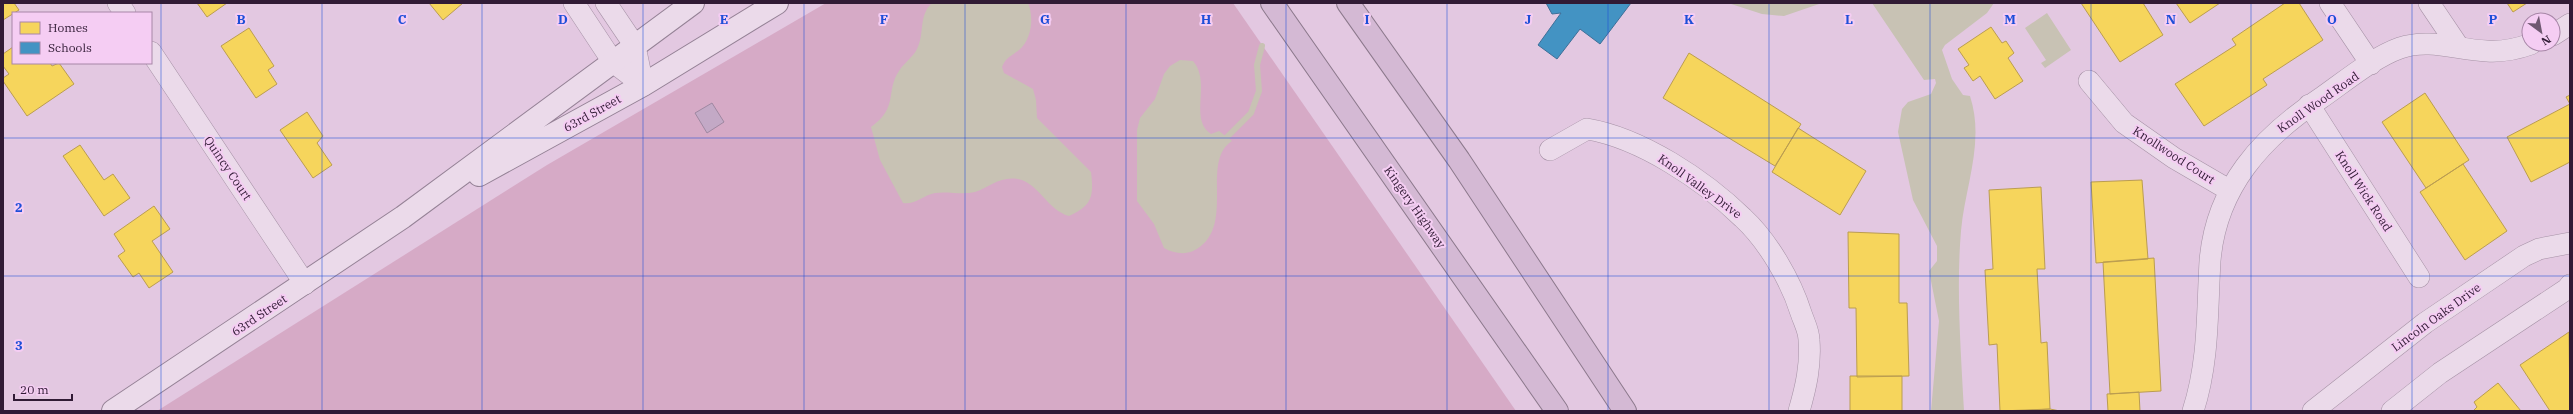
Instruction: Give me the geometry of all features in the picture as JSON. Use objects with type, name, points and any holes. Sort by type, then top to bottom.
[{"type":"highway","name":"Kingery Highway","points":[[1272,3],[1557,411]]},
{"type":"highway","points":[[1348,3],[1459,160],[1625,411]]},
{"type":"street","points":[[118,3],[124,12]]},
{"type":"street","points":[[574,3],[613,62],[643,85]]},
{"type":"street","points":[[606,3],[635,46],[643,85]]},
{"type":"street","name":"63rd Street","points":[[113,411],[403,218],[693,3]]},
{"type":"street","name":"63rd Street","points":[[403,218],[643,85],[777,3]]},
{"type":"street","points":[[2330,3],[2371,64]]},
{"type":"street","points":[[2429,3],[2458,46]]},
{"type":"street","points":[[2561,30],[2570,24]]},
{"type":"street","name":"Knoll Wood Road","points":[[2193,411],[2202,383],[2206,354],[2210,260],[2215,230],[2229,190],[2272,134],[2309,105],[2371,64],[2399,48],[2424,43],[2458,46],[2486,51],[2514,50],[2521,48]]},
{"type":"street","name":"Quincy Court","points":[[152,54],[305,284]]},
{"type":"street","name":"Knollwood Court","points":[[2089,81],[2124,123],[2174,158],[2229,190]]},
{"type":"street","name":"Knoll Wick Road","points":[[2309,105],[2419,277]]},
{"type":"street","name":"Knoll Valley Drive","points":[[1550,150],[1587,129],[1605,132],[1656,154],[1706,188],[1744,219],[1774,257],[1796,296],[1809,338],[1809,379],[1799,411]]},
{"type":"street","name":"Lincoln Oaks Drive","points":[[2313,411],[2425,323],[2524,256],[2547,246],[2570,243]]},
{"type":"street","points":[[2392,411],[2440,374],[2567,289],[2570,284]]},
{"type":"shaded area","points":[[826,3],[1233,3],[1516,411],[157,411],[547,165]]},
{"type":"shaded area","points":[[932,3],[1028,3],[1031,15],[1031,28],[1027,40],[1019,50],[1007,59],[1002,67],[1004,73],[1033,89],[1036,100],[1037,118],[1091,172],[1092,188],[1090,199],[1083,208],[1069,216],[1061,213],[1025,181],[1012,178],[1000,180],[975,192],[935,193],[912,203],[903,203],[880,160],[871,127],[880,120],[885,113],[895,79],[899,71],[917,49],[921,37],[923,19]]},
{"type":"shaded area","points":[[1728,3],[1822,3],[1784,16],[1762,14]]},
{"type":"shaded area","points":[[1872,3],[1994,3],[1987,13],[1945,45],[1942,50],[1952,79],[1963,95],[1970,96],[1974,113],[1975,147],[1963,214],[1959,275],[1964,411],[1931,411],[1939,321],[1929,271],[1937,261],[1937,246],[1913,200],[1898,132],[1902,109],[1908,102],[1931,94],[1936,83],[1935,79],[1924,80]]},
{"type":"shaded area","points":[[2047,13],[2071,50],[2045,68],[2041,63],[2046,60],[2025,28]]},
{"type":"shaded area","points":[[1180,60],[1193,61],[1198,70],[1201,79],[1200,110],[1204,127],[1211,134],[1219,131],[1232,141],[1223,151],[1218,164],[1216,212],[1213,227],[1206,241],[1193,251],[1182,253],[1164,248],[1154,224],[1137,201],[1137,130],[1140,118],[1155,99],[1164,74],[1170,66]]},
{"type":"building: Homes","points":[[3,3],[14,3],[19,10],[12,12],[12,14],[3,20]]},
{"type":"building: Homes","points":[[197,3],[227,3],[207,17]]},
{"type":"building: Homes","points":[[429,3],[463,3],[443,20]]},
{"type":"building: Homes","points":[[2081,3],[2143,3],[2163,35],[2120,62]]},
{"type":"building: Homes","points":[[2176,3],[2220,3],[2190,23]]},
{"type":"building: Homes","points":[[2285,3],[2299,3],[2323,40],[2263,79],[2267,85],[2204,126],[2175,84],[2236,45],[2232,39]]},
{"type":"building: Homes","points":[[2507,3],[2527,3],[2513,12]]},
{"type":"building: Homes","points":[[1991,27],[2002,43],[2006,41],[2014,53],[2008,58],[2023,81],[1995,99],[1980,76],[1973,81],[1964,68],[1969,65],[1958,49]]},
{"type":"building: Homes","points":[[249,28],[274,66],[268,70],[277,84],[256,98],[221,46]]},
{"type":"building: Homes","points":[[12,48],[12,64],[51,64],[52,66],[60,64],[74,84],[27,116],[3,81],[3,78],[9,74],[3,66],[3,54]]},
{"type":"building: Homes","points":[[1689,53],[1801,124],[1775,166],[1663,98]]},
{"type":"building: Homes","points":[[2425,93],[2469,160],[2426,188],[2382,122]]},
{"type":"building: Homes","points":[[2570,95],[2570,104],[2566,97]]},
{"type":"building: Homes","points":[[2570,104],[2570,162],[2531,182],[2507,137]]},
{"type":"building: Homes","points":[[307,112],[323,136],[317,143],[332,165],[313,178],[280,130]]},
{"type":"building: Homes","points":[[1798,128],[1866,171],[1840,215],[1772,172]]},
{"type":"building: Homes","points":[[80,145],[104,180],[113,174],[130,198],[104,216],[63,156]]},
{"type":"building: Homes","points":[[2463,164],[2507,231],[2465,260],[2420,192]]},
{"type":"building: Homes","points":[[2142,180],[2148,259],[2096,263],[2091,182]]},
{"type":"building: Homes","points":[[2041,187],[2045,269],[2037,269],[2041,343],[2047,342],[2050,409],[2000,411],[1997,344],[1989,345],[1985,270],[1993,269],[1989,190]]},
{"type":"building: Homes","points":[[154,206],[170,229],[152,241],[173,272],[149,288],[139,273],[133,277],[118,256],[125,251],[114,234]]},
{"type":"building: Homes","points":[[1848,232],[1899,234],[1899,303],[1907,303],[1909,376],[1857,377],[1856,308],[1849,308]]},
{"type":"building: Homes","points":[[2154,258],[2161,391],[2110,394],[2103,262]]},
{"type":"building: Homes","points":[[2569,332],[2570,411],[2550,411],[2520,365]]},
{"type":"building: Homes","points":[[1850,376],[1902,376],[1902,411],[1850,411]]},
{"type":"building: Homes","points":[[2498,383],[2521,411],[2473,411],[2477,407],[2474,402]]},
{"type":"building: Homes","points":[[2139,392],[2140,411],[2108,411],[2107,394]]},
{"type":"building: Homes","points":[[2050,409],[2060,411],[2018,411]]},
{"type":"building: Schools","points":[[1546,3],[1631,3],[1600,44],[1580,29],[1557,59],[1538,45],[1561,13],[1552,14]]},
{"type":"building: Other","points":[[712,103],[724,122],[707,133],[695,113]]},
{"type":"waterway","points":[[1227,137],[1251,113],[1259,91],[1257,65],[1262,46]]}]
